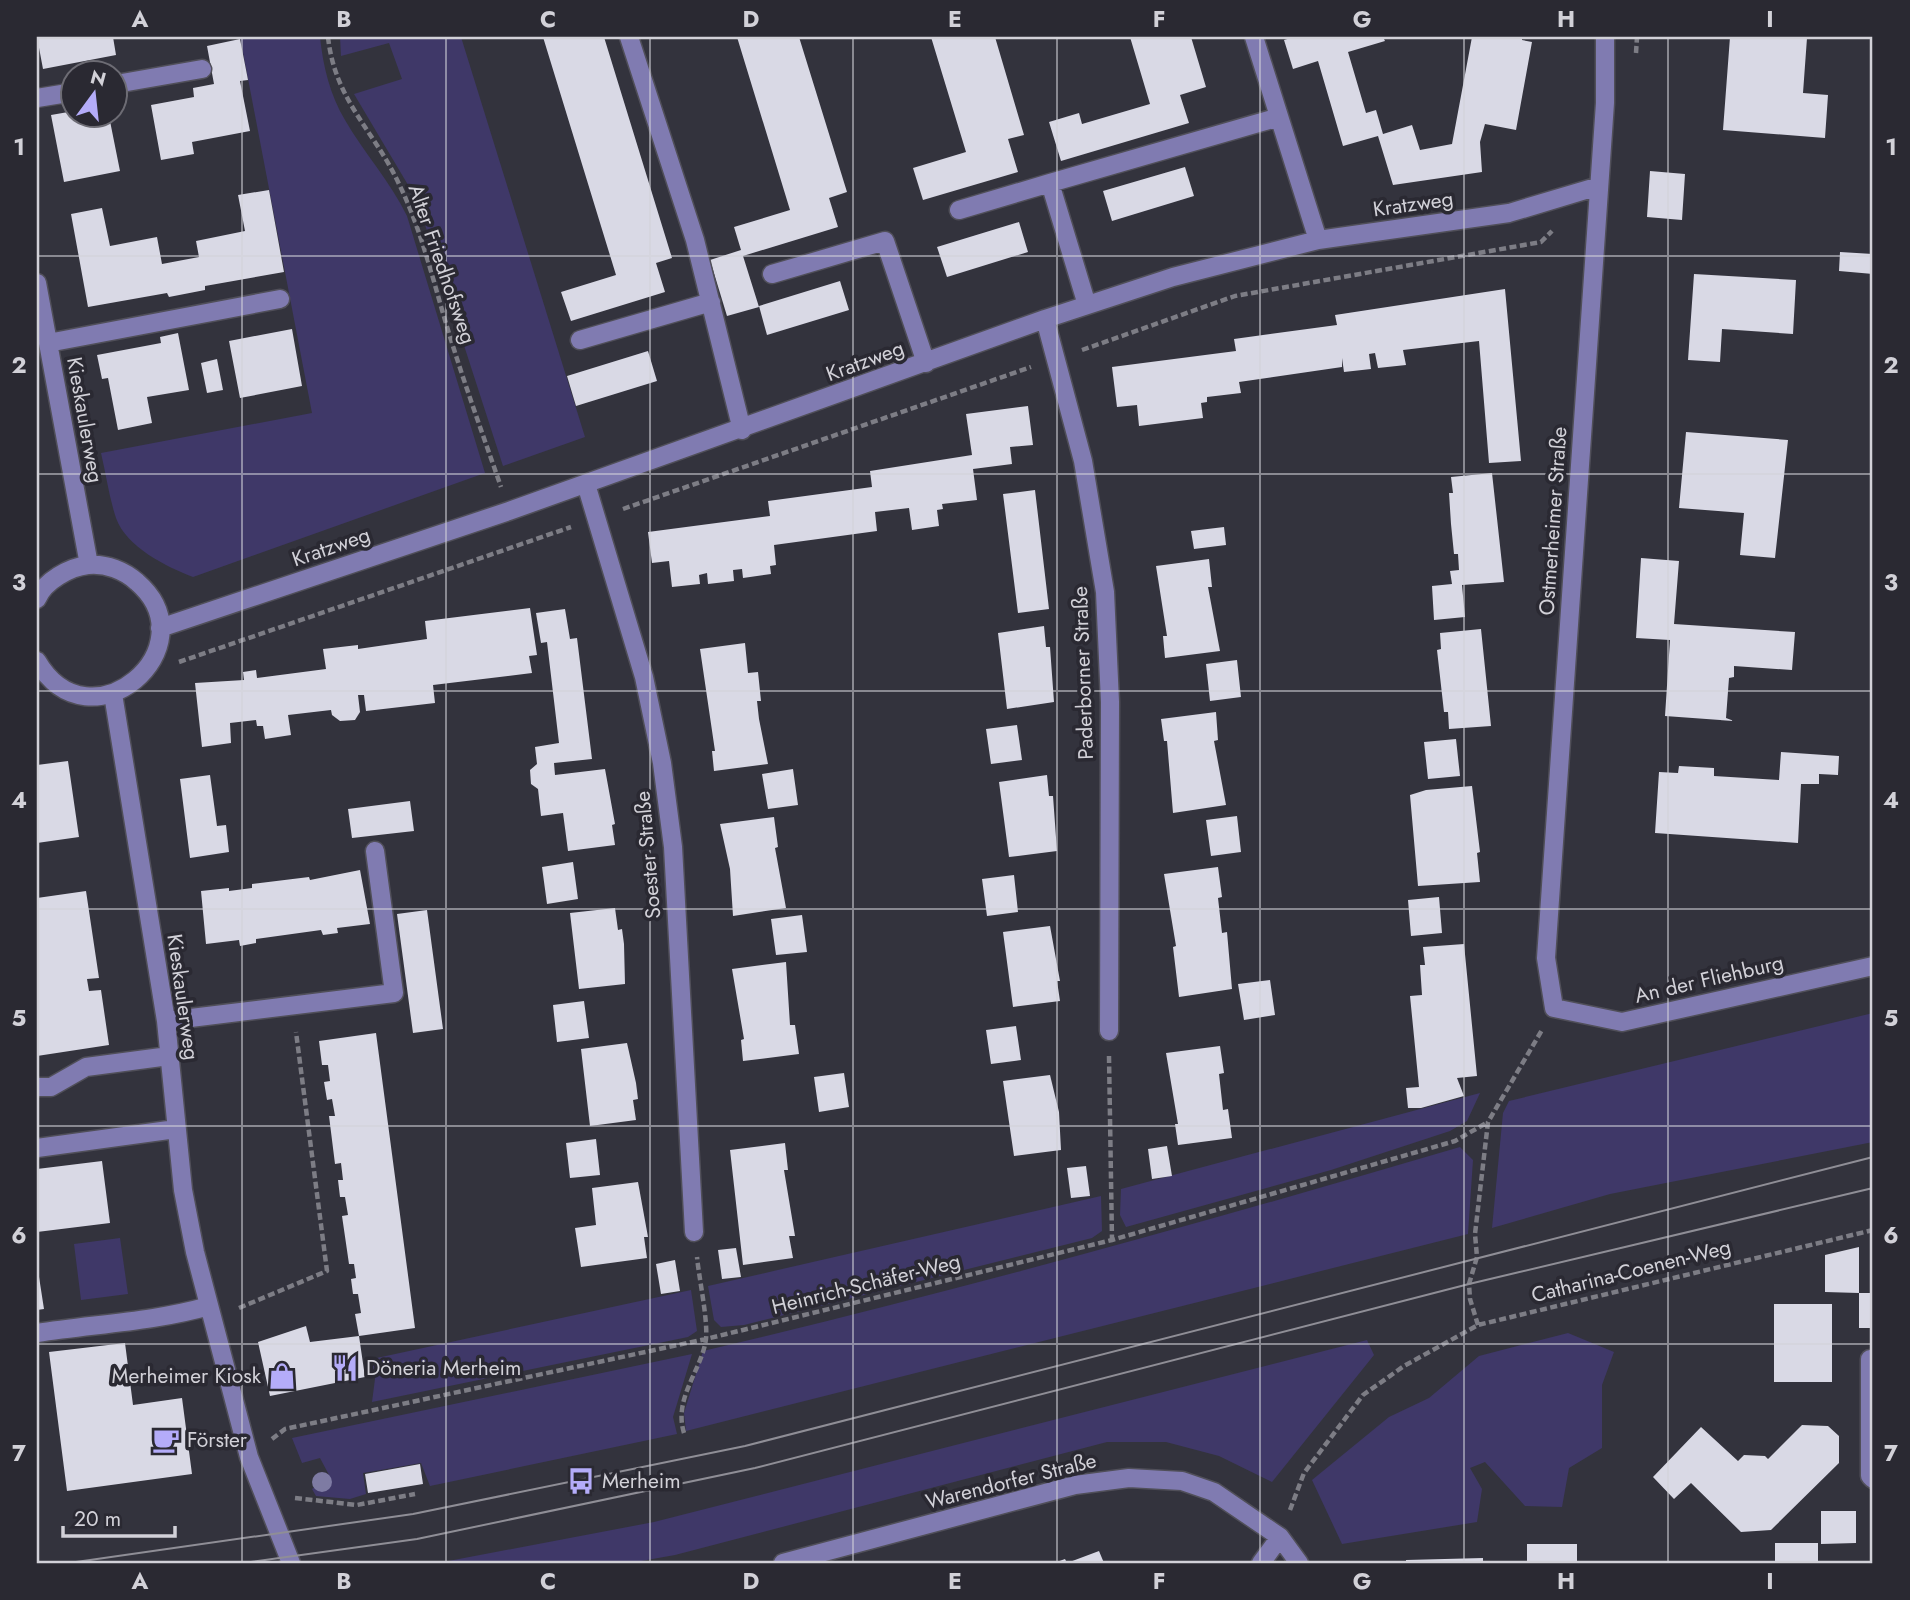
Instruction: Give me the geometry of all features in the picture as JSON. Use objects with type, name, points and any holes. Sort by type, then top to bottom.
[{"type":"street","points":[[629,37],[695,240],[742,430]]},
{"type":"street","points":[[1254,37],[1318,240]]},
{"type":"street","name":"Ostmerheimer Straße","points":[[1554,1008],[1546,958],[1605,103],[1605,37]]},
{"type":"street","points":[[130,82],[202,69]]},
{"type":"street","points":[[37,98],[60,94]]},
{"type":"street","points":[[959,210],[1279,117]]},
{"type":"street","points":[[1050,183],[1087,306]]},
{"type":"street","name":"Kratzweg","points":[[160,628],[509,511],[742,430],[1045,319],[1173,277],[1318,240],[1509,213],[1599,186]]},
{"type":"street","points":[[772,274],[885,241],[926,363]]},
{"type":"street","name":"Kieskaulerweg","points":[[37,283],[89,565]]},
{"type":"street","points":[[48,343],[280,299]]},
{"type":"street","points":[[580,340],[711,302]]},
{"type":"street","name":"Paderborner Straße","points":[[1045,319],[1083,461],[1105,592],[1110,702],[1109,1031]]},
{"type":"street","name":"Soester Straße","points":[[586,484],[643,677],[662,763],[673,847],[694,1232]]},
{"type":"street","points":[[37,599],[60,574],[89,565],[110,567],[130,575],[145,589],[156,607],[160,628],[157,653],[144,675],[114,694],[89,697],[66,691],[40,673]]},
{"type":"street","name":"Kieskaulerweg","points":[[114,694],[166,1021],[183,1189],[210,1312],[248,1457],[291,1563]]},
{"type":"street","points":[[166,1021],[394,993],[375,851]]},
{"type":"street","name":"An der Fliehburg","points":[[1554,1008],[1622,1022],[1873,966]]},
{"type":"street","points":[[37,1087],[51,1087],[86,1067],[169,1056]]},
{"type":"street","points":[[37,1148],[176,1129]]},
{"type":"street","points":[[37,1334],[104,1322],[210,1312]]},
{"type":"street","points":[[1870,1359],[1870,1476],[1873,1479]]},
{"type":"street","name":"Warendorfer Straße","points":[[783,1563],[1075,1485],[1129,1478],[1182,1480],[1214,1492],[1280,1537],[1299,1563]]},
{"type":"street","points":[[1261,1563],[1280,1537]]},
{"type":"path","name":"Alter Friedhofsweg","points":[[328,37],[330,54],[348,106],[398,181],[421,236],[449,332],[509,511]]},
{"type":"path","points":[[144,675],[1235,296],[1541,242],[1560,223]]},
{"type":"path","points":[[210,1312],[327,1271],[293,1007]]},
{"type":"path","points":[[1478,1325],[1470,1299],[1469,1284],[1477,1257],[1475,1234],[1489,1122],[1554,1008]]},
{"type":"path","points":[[1109,1031],[1112,1240]]},
{"type":"path","name":"Heinrich-Schäfer-Weg","points":[[248,1457],[285,1429],[706,1339],[1112,1240],[1455,1141],[1489,1122]]},
{"type":"path","name":"Catharina-Coenen-Weg","points":[[1280,1537],[1304,1473],[1363,1395],[1404,1366],[1478,1325],[1873,1230]]},
{"type":"path","points":[[684,1433],[681,1423],[687,1385],[706,1339],[694,1232]]},
{"type":"path","points":[[284,1437],[285,1429]]},
{"type":"path","points":[[261,1492],[357,1505],[415,1494]]},
{"type":"shaded area","points":[[240,37],[320,37],[335,101],[407,216],[485,473],[193,577],[148,555],[121,528],[116,518],[101,453],[312,413]]},
{"type":"shaded area","points":[[340,37],[461,37],[585,437],[503,466],[417,200],[354,94],[402,79],[389,43],[341,56]]},
{"type":"shaded area","points":[[1873,1013],[1873,1142],[1610,1194],[1492,1228],[1503,1113],[1509,1101]]},
{"type":"shaded area","points":[[1480,1093],[1467,1121],[1450,1131],[1331,1170],[1126,1227],[1120,1215],[1121,1189]]},
{"type":"shaded area","points":[[1460,1147],[1473,1160],[1468,1234],[686,1431],[684,1413],[703,1351],[1083,1254]]},
{"type":"shaded area","points":[[1101,1196],[1102,1231],[1092,1238],[744,1325],[721,1327],[714,1320],[708,1286]]},
{"type":"shaded area","points":[[120,1238],[128,1294],[81,1300],[74,1244]]},
{"type":"shaded area","points":[[691,1290],[697,1331],[688,1337],[372,1402],[375,1379],[372,1359]]},
{"type":"shaded area","points":[[1568,1333],[1614,1352],[1602,1385],[1602,1448],[1569,1468],[1562,1507],[1525,1506],[1485,1462],[1470,1468],[1482,1489],[1477,1522],[1342,1544],[1312,1480],[1389,1417],[1429,1398],[1479,1356]]},
{"type":"shaded area","points":[[1367,1340],[1374,1355],[1272,1482],[1219,1456],[1166,1442],[1107,1442],[675,1555],[630,1563],[438,1563],[654,1522]]},
{"type":"shaded area","points":[[692,1354],[673,1417],[677,1434],[430,1486],[421,1463],[363,1473],[366,1494],[350,1499],[316,1496],[312,1489],[329,1475],[320,1458],[302,1463],[292,1438]]},
{"type":"building","points":[[37,37],[113,37],[116,55],[90,60],[60,60],[60,66],[43,69]]},
{"type":"building","points":[[543,37],[604,37],[672,258],[656,263],[665,292],[571,321],[561,292],[616,275]]},
{"type":"building","points":[[737,37],[799,37],[847,192],[829,198],[838,227],[743,256],[759,307],[727,316],[710,260],[741,250],[734,227],[790,210]]},
{"type":"building","points":[[931,37],[995,37],[1024,135],[1008,139],[1018,172],[923,200],[913,168],[966,152]]},
{"type":"building","points":[[1130,37],[1191,37],[1206,87],[1180,95],[1189,123],[1061,161],[1049,122],[1079,113],[1082,124],[1150,104]]},
{"type":"building","points":[[1294,37],[1383,37],[1385,41],[1348,52],[1366,113],[1376,110],[1383,134],[1412,125],[1420,150],[1452,144],[1472,37],[1522,37],[1522,40],[1532,42],[1516,130],[1485,124],[1480,142],[1482,172],[1393,185],[1378,136],[1343,146],[1318,61],[1293,69],[1284,40]]},
{"type":"building","points":[[1730,37],[1807,38],[1803,93],[1828,95],[1825,138],[1723,130]]},
{"type":"building","points":[[240,39],[248,80],[240,81],[250,131],[192,142],[194,154],[161,160],[151,105],[194,97],[193,88],[214,84],[207,46]]},
{"type":"building","points":[[60,113],[60,130],[112,130],[120,171],[64,182],[51,115]]},
{"type":"building","points":[[1185,167],[1194,196],[1112,221],[1103,191]]},
{"type":"building","points":[[1650,171],[1685,174],[1682,220],[1647,217]]},
{"type":"building","points":[[269,190],[284,272],[205,286],[205,290],[169,297],[167,293],[88,307],[71,214],[102,208],[110,246],[157,237],[162,264],[199,257],[196,241],[245,231],[238,195]]},
{"type":"building","points":[[1019,222],[1028,252],[947,277],[937,247]]},
{"type":"building","points":[[1840,252],[1873,254],[1873,274],[1839,271]]},
{"type":"building","points":[[1694,274],[1796,280],[1793,334],[1722,329],[1720,362],[1688,360]]},
{"type":"building","points":[[840,281],[849,310],[767,335],[759,306]]},
{"type":"building","points":[[1505,289],[1521,461],[1489,463],[1479,341],[1403,350],[1406,365],[1378,368],[1375,353],[1369,354],[1371,369],[1344,372],[1342,358],[1342,367],[1239,382],[1241,393],[1207,397],[1207,402],[1201,403],[1203,418],[1139,426],[1137,405],[1117,407],[1112,367],[1236,351],[1234,339],[1337,325],[1335,315]]},
{"type":"building","points":[[292,329],[302,386],[240,398],[229,341]]},
{"type":"building","points":[[178,333],[189,390],[147,397],[152,423],[118,430],[108,378],[102,379],[97,355],[161,343],[160,337]]},
{"type":"building","points":[[648,351],[657,381],[576,406],[567,376]]},
{"type":"building","points":[[217,359],[223,390],[207,393],[201,363]]},
{"type":"building","points":[[1028,406],[1033,445],[1010,447],[1012,464],[973,469],[977,500],[942,504],[943,509],[937,510],[939,526],[912,530],[909,508],[875,512],[877,531],[774,545],[776,565],[770,566],[771,574],[743,578],[742,569],[733,570],[734,581],[708,584],[707,573],[699,575],[700,584],[672,587],[669,561],[652,563],[648,532],[770,516],[768,501],[872,487],[870,471],[972,455],[966,414]]},
{"type":"building","points":[[1686,432],[1788,440],[1775,558],[1740,555],[1744,513],[1679,508]]},
{"type":"building","points":[[1492,473],[1504,582],[1462,585],[1465,617],[1434,620],[1432,586],[1452,584],[1450,571],[1459,570],[1458,554],[1454,554],[1451,524],[1451,477]]},
{"type":"building","points":[[1035,490],[1049,609],[1018,613],[1003,494]]},
{"type":"building","points":[[1224,527],[1226,545],[1194,549],[1191,531]]},
{"type":"building","points":[[1641,558],[1679,561],[1674,624],[1795,632],[1792,670],[1734,666],[1734,677],[1729,678],[1726,718],[1734,721],[1665,716],[1670,640],[1636,638]]},
{"type":"building","points":[[1209,559],[1212,587],[1208,587],[1220,651],[1165,658],[1163,636],[1167,636],[1156,566]]},
{"type":"building","points":[[530,608],[537,655],[529,656],[532,673],[433,685],[435,703],[366,711],[364,695],[358,695],[360,712],[355,720],[340,721],[332,715],[331,710],[288,715],[291,735],[265,739],[263,726],[257,726],[256,720],[230,723],[231,743],[202,747],[195,683],[244,680],[243,672],[256,670],[257,678],[326,669],[323,649],[358,645],[358,649],[427,639],[425,621]]},
{"type":"building","points":[[565,609],[570,639],[577,638],[592,759],[554,763],[555,775],[605,769],[615,824],[612,825],[615,845],[568,851],[563,813],[541,816],[538,789],[531,784],[530,770],[537,764],[535,747],[559,743],[547,642],[541,643],[536,613]]},
{"type":"building","points":[[1044,626],[1046,647],[1050,647],[1054,702],[1007,709],[998,633]]},
{"type":"building","points":[[1481,629],[1491,726],[1449,729],[1448,712],[1444,712],[1437,650],[1441,649],[1440,633]]},
{"type":"building","points":[[745,643],[748,673],[758,672],[761,701],[757,701],[768,764],[714,771],[712,751],[715,751],[700,649]]},
{"type":"building","points":[[1237,660],[1241,697],[1210,701],[1206,664]]},
{"type":"building","points":[[1216,712],[1218,740],[1214,741],[1226,805],[1173,813],[1167,741],[1164,741],[1161,719]]},
{"type":"building","points":[[1017,725],[1022,760],[991,764],[986,729]]},
{"type":"building","points":[[1456,739],[1460,776],[1428,779],[1424,742]]},
{"type":"building","points":[[1781,752],[1839,756],[1838,775],[1819,774],[1819,784],[1801,784],[1798,843],[1655,833],[1659,772],[1678,773],[1679,766],[1714,768],[1714,776],[1779,780]]},
{"type":"building","points":[[68,761],[79,837],[37,843],[37,765]]},
{"type":"building","points":[[793,769],[798,805],[768,809],[762,774]]},
{"type":"building","points":[[210,775],[217,826],[226,825],[229,852],[190,858],[180,779]]},
{"type":"building","points":[[1047,775],[1049,796],[1053,796],[1057,851],[1009,857],[999,782]]},
{"type":"building","points":[[1472,786],[1480,852],[1477,853],[1480,882],[1418,886],[1410,795],[1426,790]]},
{"type":"building","points":[[410,801],[414,831],[352,838],[348,809]]},
{"type":"building","points":[[1237,816],[1241,852],[1211,856],[1206,820]]},
{"type":"building","points":[[774,817],[778,847],[775,848],[786,908],[733,916],[730,869],[720,824]]},
{"type":"building","points":[[573,862],[578,899],[547,904],[542,867]]},
{"type":"building","points":[[1218,867],[1222,897],[1218,898],[1222,933],[1227,932],[1232,989],[1179,997],[1173,947],[1176,946],[1164,874]]},
{"type":"building","points":[[360,870],[370,924],[337,928],[338,933],[323,935],[321,930],[256,939],[256,943],[240,946],[239,940],[206,944],[201,891],[252,888],[252,884],[309,877],[310,880]]},
{"type":"building","points":[[1014,875],[1018,912],[987,916],[982,879]]},
{"type":"building","points":[[86,891],[99,978],[87,979],[89,991],[101,990],[109,1045],[37,1056],[37,898]]},
{"type":"building","points":[[1439,897],[1442,933],[1411,936],[1408,900]]},
{"type":"building","points":[[615,908],[618,930],[622,929],[624,944],[625,984],[579,989],[570,913]]},
{"type":"building","points":[[427,910],[443,1029],[413,1033],[397,914]]},
{"type":"building","points":[[802,915],[807,952],[776,955],[771,919]]},
{"type":"building","points":[[1050,926],[1060,981],[1057,981],[1060,1001],[1013,1007],[1003,932]]},
{"type":"building","points":[[1464,944],[1477,1076],[1457,1078],[1464,1096],[1421,1108],[1408,1108],[1406,1088],[1419,1087],[1410,996],[1422,995],[1420,965],[1425,965],[1423,947]]},
{"type":"building","points":[[786,962],[790,1025],[795,1025],[799,1054],[743,1061],[741,1040],[744,1039],[732,969]]},
{"type":"building","points":[[1270,980],[1275,1015],[1244,1020],[1238,984]]},
{"type":"building","points":[[584,1001],[589,1038],[557,1042],[553,1005]]},
{"type":"building","points":[[1016,1026],[1021,1060],[991,1064],[986,1030]]},
{"type":"building","points":[[376,1033],[415,1328],[359,1336],[355,1314],[361,1313],[358,1294],[353,1294],[351,1279],[356,1278],[354,1264],[349,1264],[342,1216],[348,1215],[345,1197],[340,1197],[338,1180],[343,1180],[341,1163],[335,1164],[329,1116],[335,1116],[332,1099],[327,1100],[324,1082],[330,1081],[328,1065],[322,1065],[319,1041]]},
{"type":"building","points":[[627,1043],[638,1099],[633,1100],[636,1120],[590,1126],[581,1049]]},
{"type":"building","points":[[1220,1046],[1224,1073],[1219,1074],[1223,1110],[1228,1109],[1232,1138],[1178,1145],[1175,1124],[1178,1124],[1166,1053]]},
{"type":"building","points":[[844,1073],[849,1107],[819,1112],[814,1077]]},
{"type":"building","points":[[1050,1075],[1059,1112],[1061,1150],[1014,1156],[1003,1081]]},
{"type":"building","points":[[596,1139],[600,1175],[570,1178],[566,1143]]},
{"type":"building","points":[[785,1143],[788,1170],[784,1170],[795,1236],[789,1236],[793,1258],[743,1265],[730,1150]]},
{"type":"building","points":[[1167,1146],[1172,1176],[1152,1179],[1148,1149]]},
{"type":"building","points":[[102,1161],[110,1223],[37,1232],[37,1169]]},
{"type":"building","points":[[1086,1166],[1090,1196],[1071,1198],[1067,1168]]},
{"type":"building","points":[[638,1182],[648,1237],[644,1237],[647,1258],[581,1267],[575,1228],[596,1225],[592,1188]]},
{"type":"building","points":[[1859,1247],[1859,1293],[1825,1292],[1825,1255]]},
{"type":"building","points":[[736,1248],[741,1277],[722,1279],[718,1250]]},
{"type":"building","points":[[675,1260],[680,1291],[661,1294],[656,1264]]},
{"type":"building","points":[[37,1264],[44,1309],[37,1310]]},
{"type":"building","points":[[1859,1293],[1873,1293],[1873,1328],[1859,1328]]},
{"type":"building","points":[[1774,1304],[1832,1304],[1832,1382],[1774,1382]]},
{"type":"building","points":[[306,1326],[310,1342],[359,1336],[365,1377],[270,1396],[258,1342]]},
{"type":"building","points":[[125,1343],[133,1405],[182,1398],[192,1474],[67,1491],[49,1352]]},
{"type":"building","points":[[1802,1425],[1828,1426],[1839,1436],[1839,1463],[1771,1530],[1741,1532],[1691,1483],[1674,1499],[1653,1477],[1701,1427],[1738,1461],[1744,1455],[1765,1456],[1768,1459]]},
{"type":"building","points":[[420,1464],[423,1484],[368,1493],[365,1474]]},
{"type":"building","points":[[1821,1511],[1856,1511],[1856,1543],[1821,1544]]},
{"type":"building","points":[[1775,1543],[1818,1543],[1818,1563],[1775,1563]]},
{"type":"building","points":[[1527,1544],[1577,1544],[1577,1563],[1527,1563]]},
{"type":"building","points":[[1099,1551],[1104,1563],[1067,1563]]},
{"type":"building","points":[[1483,1558],[1483,1563],[1406,1563],[1406,1560]]},
{"type":"tram line","points":[[69,1563],[413,1514],[745,1446],[1873,1157]]},
{"type":"tram line","points":[[244,1563],[417,1539],[755,1468],[1469,1284],[1873,1188]]},
{"type":"place","name":"Döneria Merheim","points":[[345,1368]]},
{"type":"place","name":"Merheimer Kiosk","points":[[282,1376]]},
{"type":"place","name":"Förster","points":[[166,1440]]},
{"type":"place","name":"Merheim","points":[[581,1481]]}]
